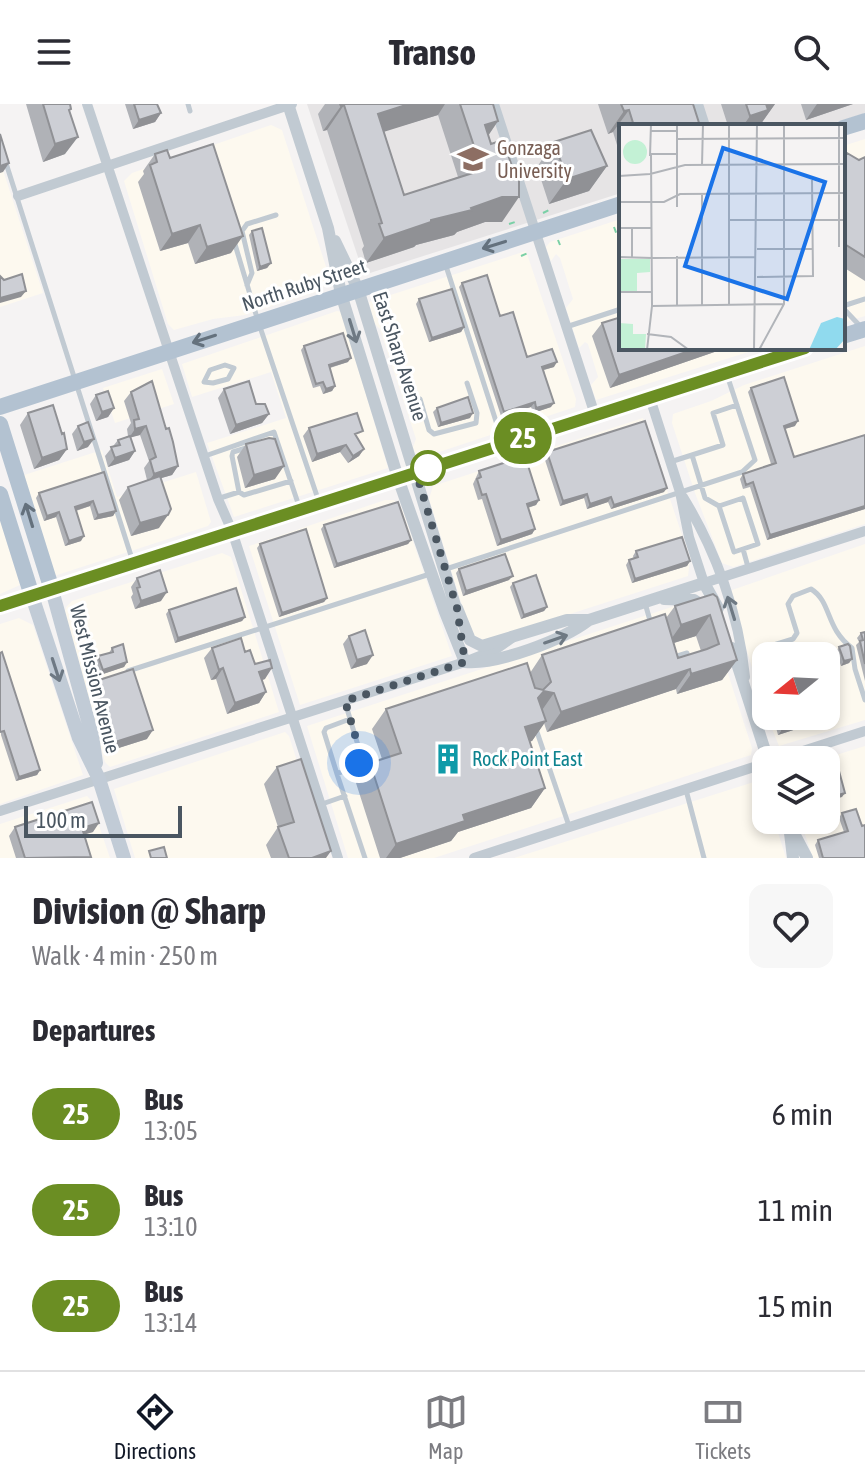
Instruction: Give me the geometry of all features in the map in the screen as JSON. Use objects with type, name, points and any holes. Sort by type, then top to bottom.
[{"type":"main road","points":[[845,127],[865,121]]},
{"type":"main road","name":"North Ruby Street","points":[[0,407],[619,205]]},
{"type":"main road","points":[[0,606],[727,373],[780,352]]},
{"type":"main road","points":[[0,424],[52,590]]},
{"type":"main road","points":[[0,494],[32,596]]},
{"type":"main road","name":"West Mission Avenue","points":[[52,590],[81,686],[99,779]]},
{"type":"main road","name":"West Mission Avenue","points":[[32,596],[79,738],[99,779],[124,858]]},
{"type":"street","points":[[87,104],[218,499],[232,531],[338,858]]},
{"type":"street","points":[[18,196],[290,104]]},
{"type":"street","name":"East Sharp Avenue","points":[[290,104],[328,228],[341,294],[398,478],[465,662]]},
{"type":"street","points":[[494,104],[595,415]]},
{"type":"street","points":[[698,104],[704,124]]},
{"type":"street","name":"East Sharp Avenue","points":[[328,228],[358,289],[416,472],[457,608],[465,662]]},
{"type":"street","points":[[650,398],[680,492],[689,537],[704,583],[715,601],[727,633],[762,746]]},
{"type":"street","points":[[680,492],[703,529],[721,577],[742,649],[746,695]]},
{"type":"street","points":[[457,608],[470,640],[475,644],[491,645],[567,620],[589,620],[865,531]]},
{"type":"street","points":[[649,601],[694,600],[703,603],[727,633]]},
{"type":"street","points":[[465,662],[511,657],[571,634],[589,620]]},
{"type":"street","points":[[0,811],[465,662],[495,650],[513,637]]},
{"type":"street","points":[[818,746],[865,731]]},
{"type":"street","points":[[474,858],[752,767]]},
{"type":"street","points":[[790,834],[793,858]]},
{"type":"street","points":[[794,834],[807,858]]},
{"type":"lane","points":[[198,135],[203,150]]},
{"type":"lane","points":[[4,157],[134,563]]},
{"type":"lane","points":[[246,285],[252,273],[242,231],[247,224],[276,215]]},
{"type":"lane","points":[[232,233],[246,285],[319,503]]},
{"type":"lane","points":[[444,261],[504,444]]},
{"type":"lane","points":[[845,306],[865,299]]},
{"type":"lane","points":[[845,309],[864,330]]},
{"type":"lane","points":[[566,327],[619,310]]},
{"type":"lane","points":[[225,365],[234,368],[228,379],[204,382],[210,370],[225,365]]},
{"type":"lane","points":[[445,569],[742,472],[755,460],[727,373]]},
{"type":"lane","points":[[420,399],[429,430],[434,434],[476,423],[477,413],[467,383]]},
{"type":"lane","points":[[670,462],[723,445],[713,413],[737,405]]},
{"type":"lane","points":[[204,456],[274,432],[300,509]]},
{"type":"lane","points":[[239,492],[233,452],[260,445]]},
{"type":"lane","points":[[272,448],[291,481]]},
{"type":"lane","points":[[692,455],[705,498],[719,506],[734,552],[758,544],[743,498],[719,506]]},
{"type":"lane","points":[[218,499],[291,481]]},
{"type":"lane","points":[[743,549],[749,568]]},
{"type":"lane","points":[[115,676],[431,574]]},
{"type":"lane","points":[[783,642],[793,639],[797,633],[788,604],[793,596],[811,589],[821,595],[833,629],[840,640],[852,648],[865,700]]},
{"type":"lane","points":[[649,601],[653,629]]},
{"type":"lane","points":[[662,652],[670,658],[687,653]]},
{"type":"lane","points":[[337,774],[361,759],[345,701]]},
{"type":"lane","points":[[532,716],[569,827]]},
{"type":"lane","points":[[350,719],[326,728],[324,732],[365,858]]},
{"type":"lane","points":[[686,789],[704,858]]},
{"type":"lane","points":[[321,804],[345,796]]},
{"type":"path","points":[[543,213],[549,210],[550,214]]},
{"type":"path","points":[[509,224],[518,221]]},
{"type":"path","points":[[614,227],[617,235]]},
{"type":"path","points":[[558,240],[560,245]]},
{"type":"path","points":[[521,256],[528,253]]},
{"type":"shaded area","name":"Gonzaga University","points":[[307,104],[865,104],[865,113],[831,124],[619,124],[619,194],[370,273],[361,266]]},
{"type":"shaded area","points":[[271,125],[282,130],[329,276],[327,284],[319,291],[245,315],[213,319],[174,330],[168,324],[124,181],[132,173]]},
{"type":"shaded area","points":[[865,139],[865,316],[845,322],[845,145]]},
{"type":"shaded area","points":[[0,161],[43,293],[0,307]]},
{"type":"shaded area","points":[[619,220],[619,350],[755,350],[596,400],[591,385],[598,377],[588,344],[585,342],[579,348],[566,308],[573,299],[560,258],[556,254],[551,261],[546,247],[550,242]]},
{"type":"shaded area","points":[[526,251],[576,399],[575,407],[418,459],[413,447],[416,439],[369,302]]},
{"type":"shaded area","points":[[341,312],[388,468],[234,517],[207,443],[286,418],[271,372],[192,397],[182,364]]},
{"type":"shaded area","points":[[865,346],[865,524],[733,567],[722,563],[695,493],[672,423],[673,414],[744,385]]},
{"type":"shaded area","points":[[162,369],[174,404],[115,423],[103,388]]},
{"type":"shaded area","points":[[643,418],[690,559],[688,576],[486,641],[471,634],[429,499],[433,486]]},
{"type":"shaded area","points":[[102,450],[117,497],[196,472],[211,522],[208,526],[54,576],[21,476]]},
{"type":"shaded area","points":[[385,500],[394,500],[402,509],[452,656],[300,705],[249,546]]},
{"type":"shaded area","points":[[0,520],[20,585],[0,594]]},
{"type":"shaded area","points":[[865,544],[865,720],[840,728],[840,642],[752,642],[752,668],[730,596],[732,590]]},
{"type":"shaded area","points":[[222,553],[231,557],[279,712],[110,767],[105,762],[82,682],[66,607],[72,601]]},
{"type":"shaded area","points":[[681,604],[711,621],[752,748],[751,755],[434,858],[348,858],[307,726]]},
{"type":"shaded area","points":[[19,618],[33,625],[83,775],[0,804],[0,624]]},
{"type":"shaded area","points":[[773,730],[832,730],[779,746]]},
{"type":"shaded area","points":[[285,732],[289,736],[328,858],[135,858],[114,789]]},
{"type":"shaded area","points":[[865,746],[865,858],[813,858],[805,834],[840,834],[840,754]]},
{"type":"shaded area","points":[[752,783],[752,834],[778,834],[786,858],[514,858]]},
{"type":"shaded area","points":[[87,796],[110,858],[0,858],[0,824]]},
{"type":"building","points":[[43,104],[70,104],[78,137],[55,144]]},
{"type":"building","points":[[134,104],[157,104],[161,113],[139,120]]},
{"type":"building","points":[[340,104],[409,104],[378,114],[404,195],[482,170],[460,104],[493,104],[498,121],[485,125],[491,144],[503,140],[516,178],[519,177],[519,197],[502,197],[472,210],[431,220],[384,238],[379,224],[382,223],[344,105]]},
{"type":"building","points":[[621,104],[693,104],[699,124],[633,124],[629,110],[624,111]]},
{"type":"building","points":[[746,104],[766,104],[768,110],[750,116]]},
{"type":"building","points":[[591,130],[607,166],[567,179],[554,142]]},
{"type":"building","points":[[0,134],[9,163],[0,166]]},
{"type":"building","points":[[213,144],[243,236],[207,247],[200,225],[172,234],[150,165],[157,162],[155,154],[167,150],[170,158]]},
{"type":"building","points":[[847,153],[859,160],[865,157],[865,257],[845,244]]},
{"type":"building","points":[[262,228],[271,263],[260,267],[252,231]]},
{"type":"building","points":[[22,274],[26,291],[0,298],[0,276],[4,280]]},
{"type":"building","points":[[487,275],[500,316],[513,312],[527,357],[552,349],[557,362],[542,367],[554,403],[536,408],[535,402],[504,412],[462,283]]},
{"type":"building","points":[[452,289],[464,327],[432,338],[419,299]]},
{"type":"building","points":[[619,318],[619,350],[692,350],[619,375],[602,323]]},
{"type":"building","points":[[343,333],[351,358],[329,365],[335,386],[326,389],[323,382],[316,384],[304,346]]},
{"type":"building","points":[[784,377],[798,421],[784,426],[794,457],[865,435],[865,506],[770,535],[753,482],[746,485],[743,474],[776,463],[751,388]]},
{"type":"building","points":[[152,381],[166,429],[169,428],[178,466],[154,474],[150,460],[156,457],[146,426],[135,429],[134,420],[139,419],[131,392]]},
{"type":"building","points":[[249,381],[256,404],[265,404],[269,414],[236,425],[224,389]]},
{"type":"building","points":[[108,391],[114,408],[102,412],[96,395]]},
{"type":"building","points":[[468,397],[473,413],[441,423],[437,408]]},
{"type":"building","points":[[53,405],[67,449],[42,458],[28,413]]},
{"type":"building","points":[[357,413],[363,431],[355,434],[364,449],[353,456],[346,445],[317,454],[309,428]]},
{"type":"building","points":[[645,421],[667,488],[614,505],[611,497],[590,504],[587,494],[563,501],[547,452]]},
{"type":"building","points":[[88,422],[94,439],[84,442],[78,426]]},
{"type":"building","points":[[130,436],[135,451],[115,458],[111,447],[120,445],[118,440]]},
{"type":"building","points":[[275,439],[284,466],[254,475],[246,444]]},
{"type":"building","points":[[525,456],[539,500],[527,504],[535,529],[501,540],[486,494],[482,495],[477,479],[481,477],[479,471]]},
{"type":"building","points":[[104,472],[116,511],[98,515],[93,501],[75,507],[84,536],[69,541],[59,512],[47,516],[39,493]]},
{"type":"building","points":[[160,476],[171,509],[168,515],[140,523],[128,487]]},
{"type":"building","points":[[398,502],[411,540],[337,564],[324,525]]},
{"type":"building","points":[[306,529],[327,598],[282,613],[260,544]]},
{"type":"building","points":[[682,537],[690,561],[635,579],[629,560],[638,557],[636,551]]},
{"type":"building","points":[[505,554],[513,576],[466,591],[459,569]]},
{"type":"building","points":[[160,570],[167,592],[141,601],[137,578]]},
{"type":"building","points":[[536,575],[547,607],[524,615],[513,583]]},
{"type":"building","points":[[236,588],[245,617],[178,638],[169,610]]},
{"type":"building","points":[[713,594],[717,597],[737,660],[691,674],[690,669],[561,712],[554,693],[544,691],[538,698],[546,721],[525,727],[545,788],[463,815],[465,821],[396,844],[370,763],[401,753],[386,709],[527,663],[535,688],[543,690],[551,682],[542,655],[665,614],[678,658],[707,649],[719,644],[710,615],[681,625],[675,606]]},
{"type":"building","points":[[365,630],[373,655],[357,660],[349,636]]},
{"type":"building","points":[[865,632],[865,664],[860,641],[863,640],[861,633]]},
{"type":"building","points":[[241,638],[245,652],[250,650],[255,664],[270,660],[272,668],[259,672],[266,692],[235,703],[223,668],[219,670],[212,648]]},
{"type":"building","points":[[123,644],[127,662],[103,670],[98,656],[113,652],[112,648]]},
{"type":"building","points":[[850,646],[852,659],[844,661],[840,647]]},
{"type":"building","points":[[2,652],[40,770],[19,777],[4,731],[0,732]]},
{"type":"building","points":[[133,669],[153,730],[112,743],[96,681]]},
{"type":"building","points":[[301,759],[331,851],[312,858],[289,858],[278,827],[294,822],[277,767]]},
{"type":"building","points":[[840,775],[845,793],[840,795]]},
{"type":"building","points":[[92,802],[99,823],[82,828],[91,857],[25,858],[15,827]]},
{"type":"building","points":[[856,809],[862,826],[865,825],[865,858],[823,858],[818,840],[848,831],[842,813]]},
{"type":"building","points":[[164,847],[167,858],[151,858],[149,851]]},
{"type":"bus line","name":"25","points":[[0,606],[799,350]]},
{"type":"place","name":"Gonzaga University","points":[[473,159]]},
{"type":"place","name":"Rock Point East","points":[[448,759]]},
{"type":"route","points":[[359,763],[360,752],[345,701],[465,662],[457,608],[416,472],[428,468]]}]
